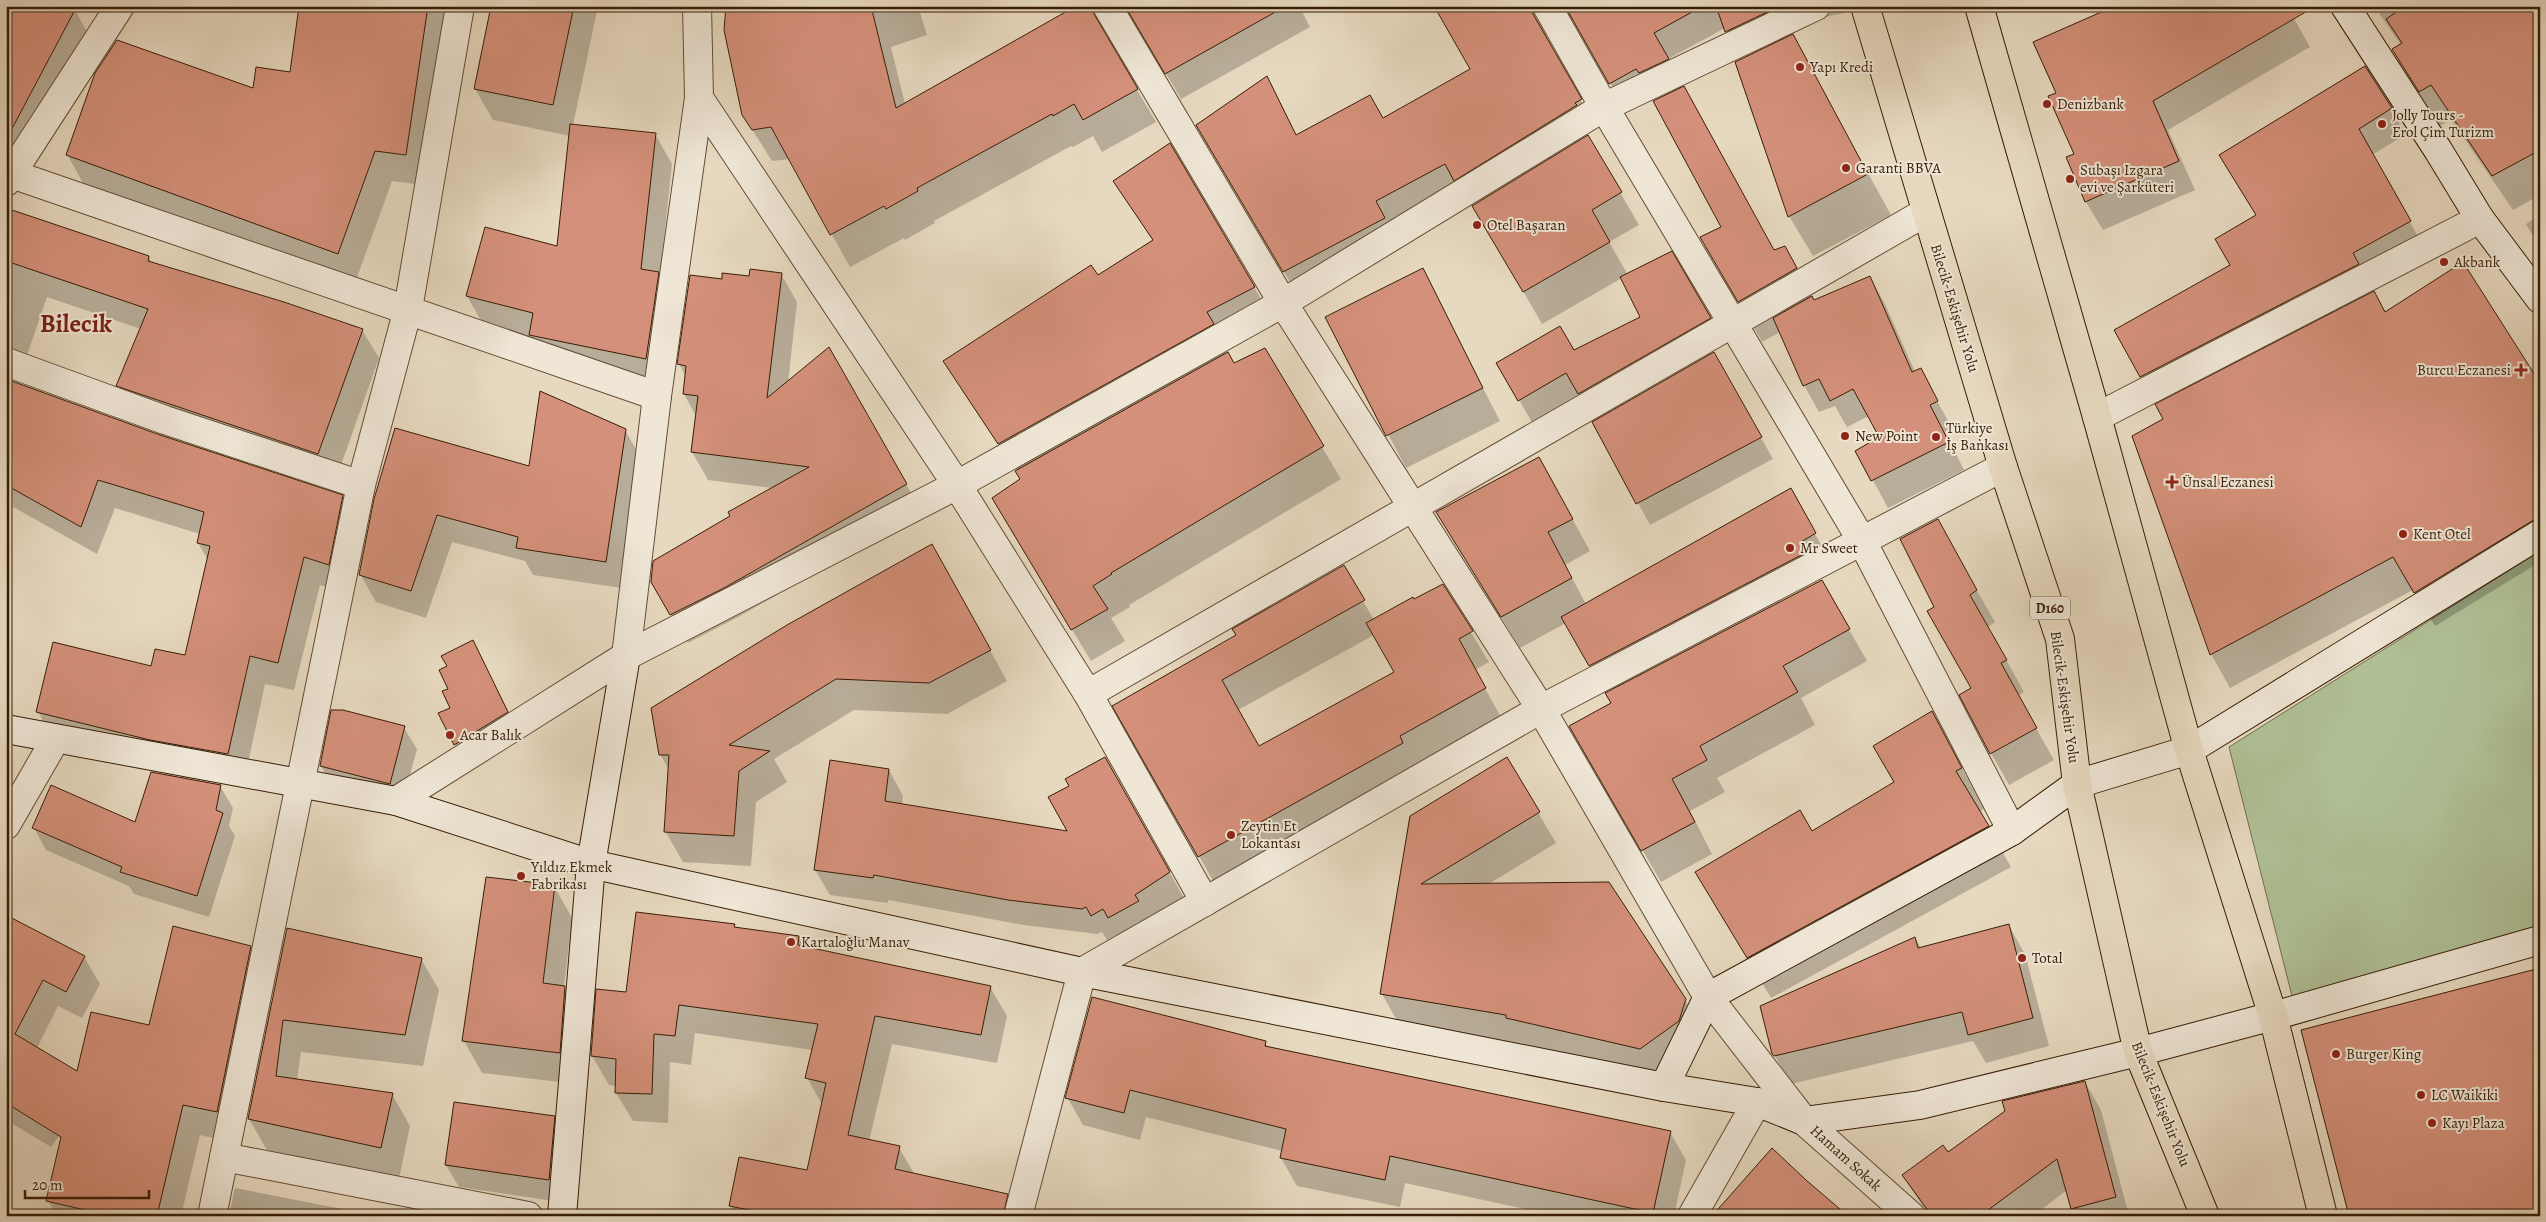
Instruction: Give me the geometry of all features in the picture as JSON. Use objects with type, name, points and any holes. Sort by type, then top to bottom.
[{"type":"main road","name":"Bilecik-Eskişehir Yolu","points":[[1865,6],[2003,467],[2060,639],[2077,784],[2138,1052],[2205,1216]]},
{"type":"main road","points":[[1979,6],[2097,417],[2189,750],[2272,1016],[2323,1216]]},
{"type":"street","points":[[120,6],[8,176],[408,310],[657,396]]},
{"type":"street","points":[[212,1216],[302,784],[361,485],[408,310],[460,6]]},
{"type":"street","points":[[562,1216],[591,864],[626,656],[657,396],[699,98],[697,6]]},
{"type":"street","points":[[1107,6],[1282,303],[1541,709],[1708,997],[1804,1121]]},
{"type":"street","points":[[1548,6],[1604,108],[1862,541],[2012,831]]},
{"type":"street","points":[[396,801],[626,656],[957,485],[1282,303],[1604,108],[1816,6]]},
{"type":"street","points":[[2345,6],[2480,219],[2540,299]]},
{"type":"street","points":[[699,98],[957,485],[1088,694],[1205,902]]},
{"type":"street","points":[[1088,694],[1926,212]]},
{"type":"street","points":[[2097,417],[2480,219]]},
{"type":"street","points":[[6,362],[165,420],[361,485]]},
{"type":"street","points":[[1018,1216],[1082,972],[1541,709],[2003,467]]},
{"type":"street","points":[[1664,1088],[1708,997],[2012,831],[2077,784],[2189,750],[2540,534]]},
{"type":"street","points":[[6,730],[396,801],[591,864],[1082,972],[1664,1088],[1757,1102],[1804,1121],[1920,1105],[2138,1052],[2540,940]]},
{"type":"street","points":[[6,824],[55,740]]},
{"type":"street","points":[[1692,1216],[1757,1102]]},
{"type":"street","name":"Hamam Sokak","points":[[1804,1121],[1910,1216]]},
{"type":"street","points":[[224,1157],[528,1216]]},
{"type":"green space","points":[[2540,551],[2540,925],[2293,1000],[2229,747]]},
{"type":"building","points":[[6,6],[77,6],[6,140]]},
{"type":"building","points":[[299,6],[428,6],[406,155],[375,151],[338,254],[66,155],[95,73],[117,40],[253,88],[256,67],[290,72]]},
{"type":"building","points":[[491,6],[574,6],[553,105],[474,89]]},
{"type":"building","points":[[726,6],[871,6],[896,108],[1076,6],[1091,6],[1138,89],[1083,120],[1074,104],[1053,116],[1052,114],[917,188],[918,191],[886,209],[884,206],[830,235],[771,127],[752,130],[742,115],[724,30]]},
{"type":"building","points":[[1125,6],[1286,6],[1165,74]]},
{"type":"building","points":[[1434,6],[1531,6],[1533,14],[1582,99],[1575,103],[1577,105],[1454,181],[1445,164],[1376,201],[1385,218],[1283,272],[1196,125],[1267,76],[1296,135],[1370,95],[1383,118],[1470,69]]},
{"type":"building","points":[[1565,6],[1703,6],[1654,33],[1669,59],[1639,73],[1636,69],[1609,84]]},
{"type":"building","points":[[1716,6],[1778,6],[1778,7],[1725,32]]},
{"type":"building","points":[[2115,6],[2316,6],[2153,101],[2179,161],[2085,202],[2066,157],[2074,154],[2048,96],[2056,93],[2033,42]]},
{"type":"building","points":[[2405,6],[2540,6],[2540,150],[2492,176],[2431,85],[2419,92],[2392,49],[2402,43],[2386,19]]},
{"type":"building","points":[[1793,34],[1868,174],[1788,217],[1735,62]]},
{"type":"building","points":[[2365,66],[2392,108],[2359,129],[2411,221],[2353,253],[2359,264],[2140,377],[2114,330],[2230,265],[2215,239],[2256,215],[2219,155]]},
{"type":"building","points":[[1684,86],[1774,250],[1785,246],[1797,268],[1738,302],[1700,237],[1721,227],[1653,101]]},
{"type":"building","points":[[570,124],[656,133],[641,269],[659,272],[646,359],[529,335],[533,313],[466,296],[485,227],[557,246]]},
{"type":"building","points":[[1588,135],[1622,192],[1592,210],[1610,242],[1523,292],[1472,206]]},
{"type":"building","points":[[1170,143],[1255,287],[1207,312],[1214,324],[998,444],[943,361],[1091,265],[1098,275],[1153,240],[1113,181]]},
{"type":"building","points":[[6,208],[149,256],[148,261],[284,302],[363,329],[318,454],[116,386],[148,309],[6,261]]},
{"type":"building","points":[[1672,251],[1711,318],[1578,394],[1566,373],[1518,401],[1496,363],[1560,326],[1574,350],[1640,317],[1620,277]]},
{"type":"building","points":[[2463,262],[2540,383],[2540,518],[2532,521],[2414,593],[2393,557],[2210,655],[2132,436],[2163,419],[2155,404],[2374,291],[2385,312]]},
{"type":"building","points":[[1423,268],[1483,388],[1386,436],[1325,317]]},
{"type":"building","points":[[750,269],[782,273],[767,398],[829,347],[907,484],[724,588],[670,615],[651,582],[653,561],[730,516],[728,512],[809,467],[691,452],[698,396],[683,394],[686,366],[677,364],[690,275],[722,279],[722,273],[749,276]]},
{"type":"building","points":[[1870,276],[1912,372],[1921,368],[1938,401],[1930,405],[1949,442],[1871,481],[1855,451],[1879,437],[1853,389],[1830,401],[1819,379],[1803,386],[1773,318],[1812,296],[1814,300]]},
{"type":"building","points":[[1265,348],[1324,446],[1111,573],[1093,586],[1108,609],[1071,630],[992,498],[1020,479],[1015,471],[1228,352],[1234,363]]},
{"type":"building","points":[[1714,352],[1762,437],[1636,504],[1592,422]]},
{"type":"building","points":[[6,379],[160,435],[343,495],[329,565],[304,557],[278,663],[250,656],[228,754],[150,740],[36,712],[53,642],[151,666],[155,649],[185,655],[210,546],[197,543],[204,512],[98,480],[81,527],[6,485]]},
{"type":"building","points":[[540,391],[626,429],[606,562],[516,548],[518,537],[437,515],[411,591],[359,575],[374,499],[395,428],[529,466]]},
{"type":"building","points":[[1539,457],[1573,519],[1548,532],[1572,578],[1501,617],[1436,512]]},
{"type":"building","points":[[1791,488],[1816,533],[1801,542],[1807,552],[1589,666],[1561,617]]},
{"type":"building","points":[[1938,519],[1977,590],[1970,595],[2007,660],[2001,663],[2037,728],[1990,754],[1959,695],[1971,688],[1927,611],[1934,607],[1900,539]]},
{"type":"building","points":[[932,544],[991,650],[929,683],[836,679],[729,745],[770,751],[739,771],[734,836],[664,832],[669,755],[659,755],[651,708],[787,625]]},
{"type":"building","points":[[1344,565],[1365,600],[1222,680],[1259,746],[1394,672],[1366,623],[1413,597],[1414,599],[1443,584],[1473,631],[1459,639],[1486,688],[1400,736],[1403,743],[1198,857],[1112,706],[1236,635],[1232,629]]},
{"type":"building","points":[[1822,580],[1850,629],[1783,666],[1798,692],[1700,746],[1707,760],[1672,779],[1695,822],[1641,851],[1569,726],[1611,703],[1605,693]]},
{"type":"building","points":[[473,640],[508,712],[454,745],[438,713],[450,708],[442,691],[448,689],[439,670],[447,666],[441,656]]},
{"type":"building","points":[[331,710],[343,710],[405,726],[390,784],[320,766]]},
{"type":"building","points":[[1932,711],[1962,768],[1956,771],[1989,826],[1747,958],[1695,872],[1800,810],[1812,831],[1894,782],[1873,746]]},
{"type":"building","points":[[1105,757],[1170,872],[1135,895],[1139,901],[1108,918],[1103,909],[1091,916],[1086,907],[1082,909],[1008,900],[874,875],[873,878],[814,870],[830,760],[889,769],[885,801],[1067,831],[1048,797],[1069,786],[1065,779]]},
{"type":"building","points":[[1507,757],[1540,812],[1421,884],[1609,882],[1686,999],[1679,1021],[1640,1049],[1506,1018],[1506,1015],[1380,994],[1410,816]]},
{"type":"building","points":[[151,772],[221,785],[216,810],[223,813],[197,896],[120,872],[122,867],[32,828],[51,785],[135,822]]},
{"type":"building","points":[[486,877],[555,885],[543,983],[565,986],[560,1053],[462,1041]]},
{"type":"building","points":[[636,912],[735,924],[734,927],[799,936],[798,945],[991,986],[981,1035],[875,1016],[848,1135],[900,1146],[895,1169],[1008,1194],[1003,1216],[780,1216],[729,1206],[739,1157],[807,1170],[826,1083],[805,1078],[818,1024],[679,1005],[675,1036],[654,1034],[652,1094],[615,1093],[616,1059],[591,1056],[596,989],[626,992]]},
{"type":"building","points":[[6,915],[85,956],[66,992],[43,980],[15,1034],[77,1071],[91,1012],[149,1025],[173,926],[251,946],[217,1112],[183,1105],[157,1216],[111,1216],[46,1201],[61,1137],[6,1103]]},
{"type":"building","points":[[2009,924],[2033,1018],[1968,1035],[1962,1012],[1774,1056],[1772,1054],[1760,1006],[1915,937],[1918,948]]},
{"type":"building","points":[[287,928],[422,958],[405,1035],[283,1020],[276,1076],[393,1093],[381,1148],[248,1119]]},
{"type":"building","name":"Kayı Plaza","points":[[2540,968],[2540,1216],[2349,1216],[2301,1030]]},
{"type":"building","points":[[1092,997],[1266,1041],[1265,1046],[1671,1131],[1653,1213],[1390,1156],[1385,1180],[1280,1158],[1286,1129],[1130,1090],[1124,1113],[1065,1098]]},
{"type":"building","points":[[2085,1081],[2116,1197],[2071,1209],[2057,1159],[1980,1216],[1932,1216],[1902,1175],[1943,1145],[1948,1152],[2005,1111],[2002,1101]]},
{"type":"building","points":[[454,1102],[555,1116],[549,1180],[445,1165]]},
{"type":"building","points":[[1772,1148],[1806,1180],[1848,1216],[1712,1216]]},
{"type":"place","name":"Yapı Kredi","points":[[1800,67]]},
{"type":"place","name":"Denizbank","points":[[2047,104]]},
{"type":"place","name":"Jolly Tours - Erol Çim Turizm","points":[[2382,124]]},
{"type":"place","name":"Garanti BBVA","points":[[1846,168]]},
{"type":"place","name":"Subaşı Izgara evi ve Şarküteri","points":[[2070,179]]},
{"type":"place","name":"Otel Başaran","points":[[1477,225]]},
{"type":"place","name":"Akbank","points":[[2444,262]]},
{"type":"place","name":"Burcu Eczanesi","points":[[2521,370]]},
{"type":"place","name":"New Point","points":[[1845,436]]},
{"type":"place","name":"Türkiye İş Bankası","points":[[1936,437]]},
{"type":"place","name":"Ünsal Eczanesi","points":[[2172,482]]},
{"type":"place","name":"Kent Otel","points":[[2403,534]]},
{"type":"place","name":"Mr Sweet","points":[[1790,548]]},
{"type":"place","name":"Acar Balık","points":[[450,735]]},
{"type":"place","name":"Zeytin Et Lokantası","points":[[1231,835]]},
{"type":"place","name":"Yıldız Ekmek Fabrikası","points":[[521,876]]},
{"type":"place","name":"Kartaloğlu Manav","points":[[791,942]]},
{"type":"place","name":"Total","points":[[2022,958]]},
{"type":"place","name":"Burger King","points":[[2336,1054]]},
{"type":"place","name":"LC Waikiki","points":[[2421,1095]]},
{"type":"place","name":"Kayı Plaza","points":[[2432,1123]]},
{"type":"district","name":"Bilecik","points":[[76,323]]}]
